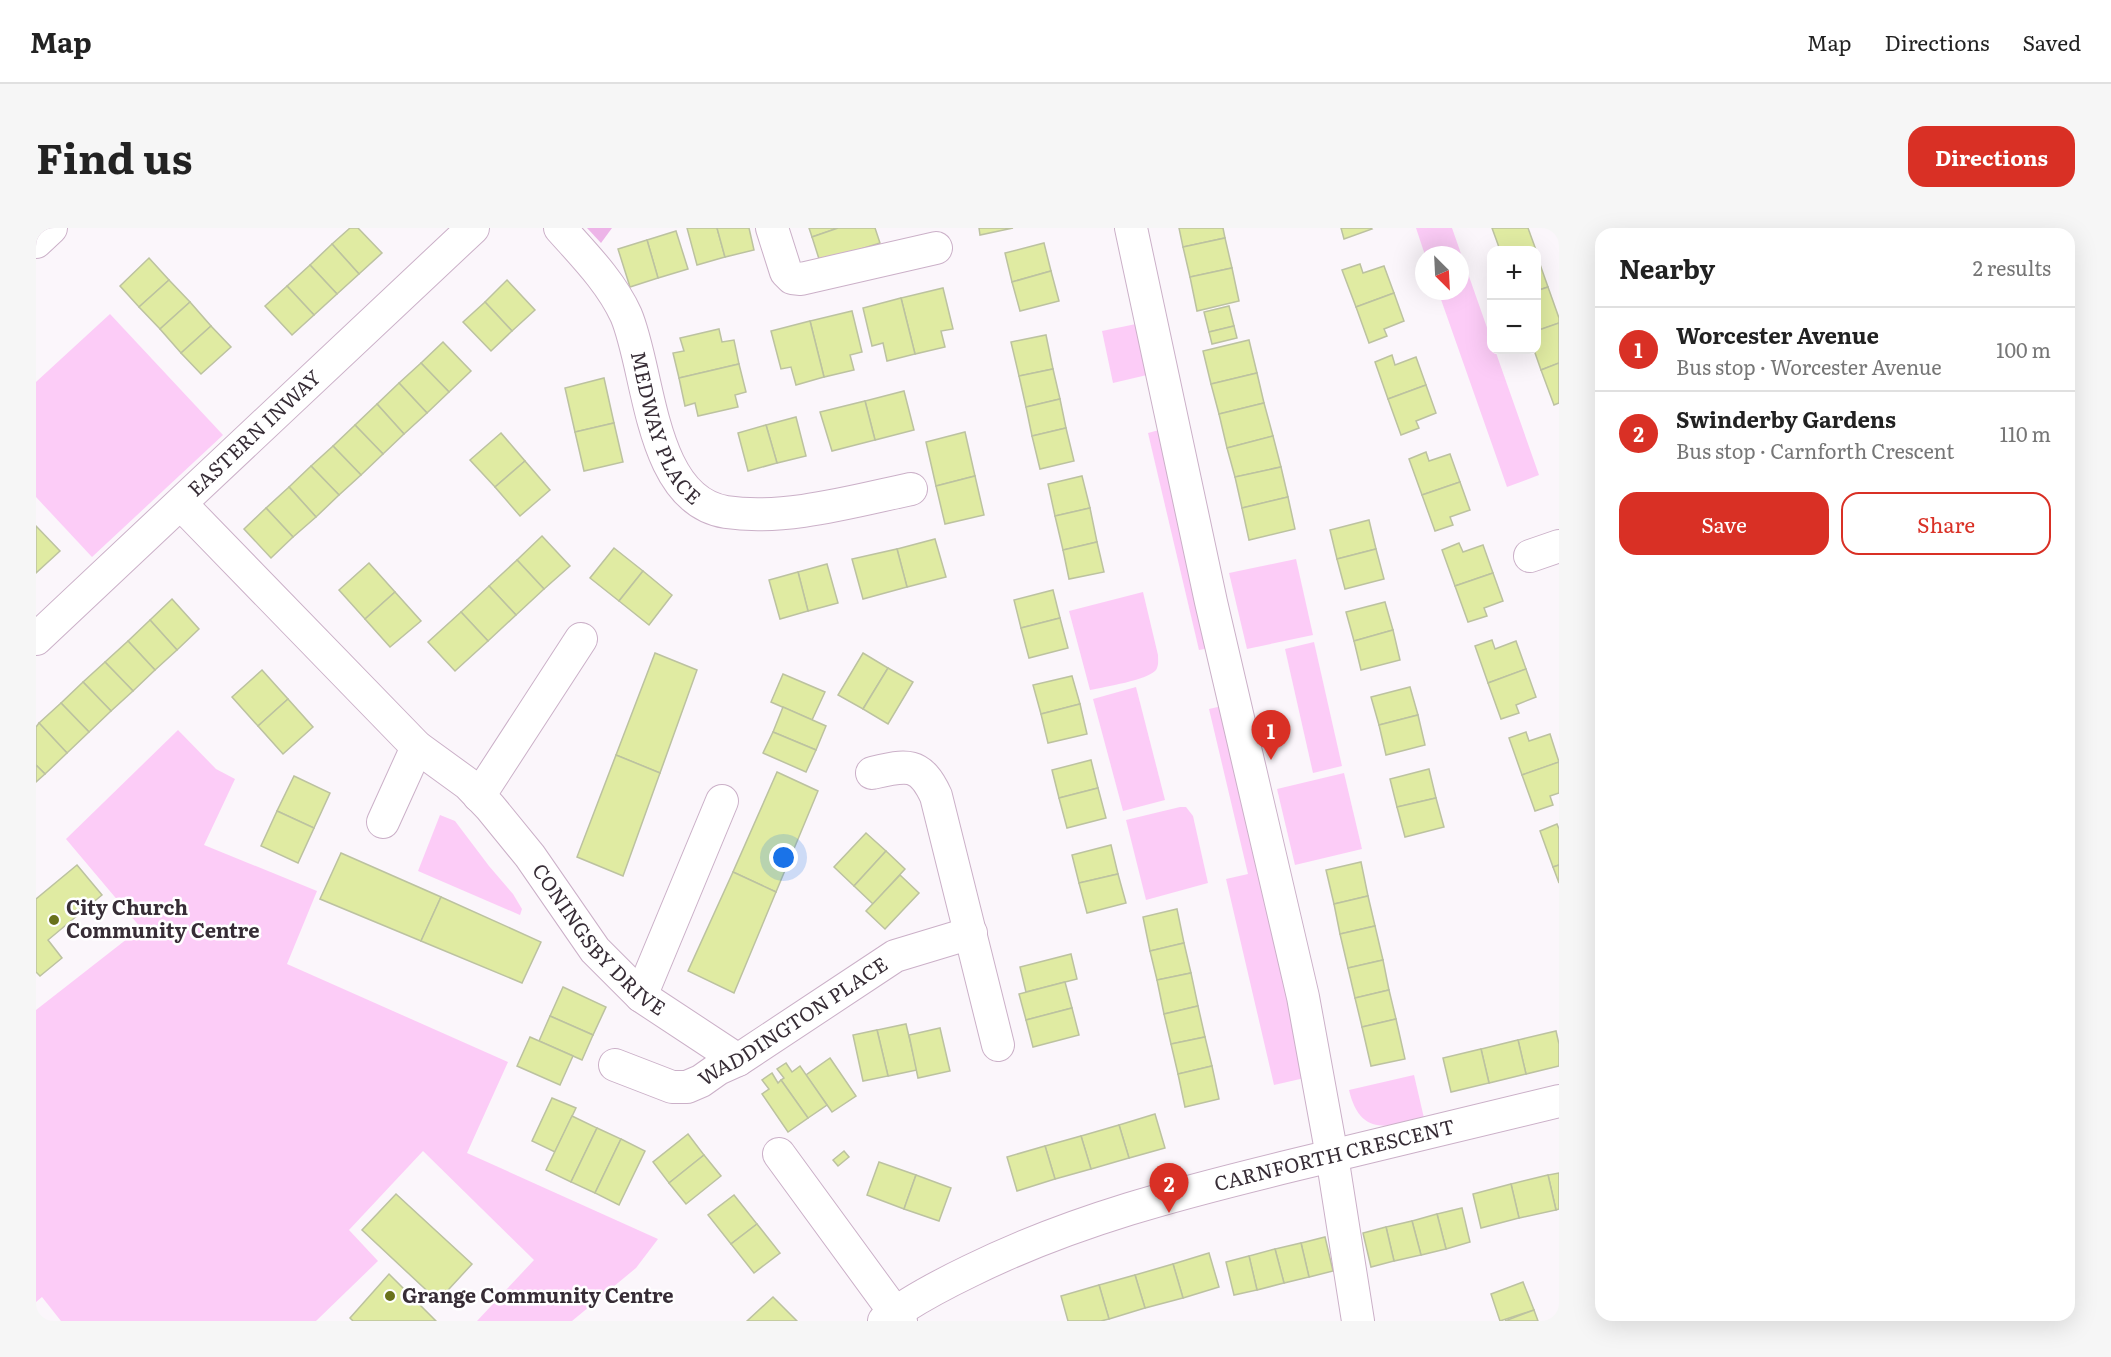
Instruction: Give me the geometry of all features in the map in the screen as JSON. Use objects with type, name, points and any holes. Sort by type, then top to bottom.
[{"type":"street","points":[[36,243],[51,228]]},
{"type":"street","name":"EASTERN INWAY","points":[[36,639],[473,228]]},
{"type":"street","name":"MEDWAY PLACE","points":[[560,228],[596,267],[627,317],[666,458],[680,482],[699,501],[725,512],[772,514],[911,489]]},
{"type":"street","points":[[772,228],[786,272],[792,278],[801,279],[936,248]]},
{"type":"street","points":[[1131,228],[1211,602],[1303,997],[1332,1156],[1358,1321]]},
{"type":"street","name":"CONINGSBY DRIVE","points":[[181,504],[417,747],[468,784],[530,856],[595,950],[640,996],[738,1060]]},
{"type":"street","points":[[1530,556],[1559,546]]},
{"type":"street","points":[[479,796],[581,639]]},
{"type":"street","points":[[383,822],[417,747]]},
{"type":"street","points":[[872,773],[913,768],[928,778],[936,796],[972,933],[998,1045]]},
{"type":"street","points":[[640,996],[722,801]]},
{"type":"street","name":"WADDINGTON PLACE","points":[[615,1065],[672,1087],[687,1087],[738,1060],[895,956],[972,933]]},
{"type":"street","name":"CARNFORTH CRESCENT","points":[[893,1318],[950,1281],[1009,1251],[1113,1214],[1206,1187],[1559,1101]]},
{"type":"street","points":[[779,1154],[893,1318]]},
{"type":"shaded area","points":[[587,228],[612,228],[601,243]]},
{"type":"shaded area","points":[[1416,228],[1452,228],[1458,246],[1422,246]]},
{"type":"shaded area","points":[[1469,276],[1487,328],[1487,354],[1496,354],[1539,475],[1507,487],[1441,300],[1469,300]]},
{"type":"shaded area","points":[[110,314],[223,435],[92,557],[36,497],[36,382]]},
{"type":"shaded area","points":[[1136,324],[1147,375],[1113,383],[1102,331]]},
{"type":"shaded area","points":[[1159,430],[1210,648],[1199,650],[1148,433]]},
{"type":"shaded area","points":[[1296,559],[1313,635],[1247,649],[1229,573]]},
{"type":"shaded area","points":[[1143,592],[1158,655],[1156,670],[1135,680],[1090,690],[1069,611]]},
{"type":"shaded area","points":[[1314,642],[1342,766],[1313,773],[1285,649]]},
{"type":"shaded area","points":[[1136,687],[1165,800],[1123,811],[1093,699]]},
{"type":"shaded area","points":[[1222,706],[1309,1077],[1274,1085],[1226,879],[1248,874],[1209,709]]},
{"type":"shaded area","points":[[178,730],[216,769],[235,779],[204,845],[317,891],[287,964],[508,1062],[467,1153],[658,1239],[636,1268],[572,1321],[477,1321],[534,1260],[423,1151],[349,1230],[378,1261],[316,1321],[61,1321],[42,1297],[36,1302],[36,1010],[141,928],[66,839]]},
{"type":"shaded area","points":[[1344,773],[1362,849],[1295,865],[1277,789]]},
{"type":"shaded area","points":[[1186,807],[1193,816],[1208,883],[1146,900],[1126,820]]},
{"type":"shaded area","points":[[440,815],[455,821],[513,894],[522,909],[520,915],[418,871]]},
{"type":"shaded area","points":[[1414,1075],[1424,1118],[1387,1126],[1368,1122],[1360,1115],[1349,1090]]},
{"type":"building","points":[[350,228],[358,228],[382,253],[359,274],[332,244]]},
{"type":"building","points":[[687,228],[717,228],[725,257],[697,265]]},
{"type":"building","points":[[717,228],[749,228],[754,250],[725,257]]},
{"type":"building","points":[[809,228],[838,228],[812,237]]},
{"type":"building","points":[[838,228],[875,228],[880,243],[820,262],[812,237]]},
{"type":"building","points":[[979,228],[1013,228],[980,235]]},
{"type":"building","points":[[1179,228],[1223,228],[1225,238],[1183,247]]},
{"type":"building","points":[[1341,228],[1371,228],[1372,229],[1344,239]]},
{"type":"building","points":[[1492,228],[1528,228],[1535,246],[1499,246]]},
{"type":"building","points":[[676,231],[688,269],[658,278],[647,240]]},
{"type":"building","points":[[1225,238],[1232,268],[1190,277],[1183,247]]},
{"type":"building","points":[[647,240],[658,278],[630,287],[618,249]]},
{"type":"building","points":[[1044,243],[1051,271],[1012,282],[1005,253]]},
{"type":"building","points":[[332,244],[359,274],[337,294],[310,265]]},
{"type":"building","points":[[149,258],[169,280],[139,307],[120,286]]},
{"type":"building","points":[[1360,264],[1363,273],[1384,266],[1394,293],[1356,307],[1342,270]]},
{"type":"building","points":[[310,265],[337,294],[314,315],[287,286]]},
{"type":"building","points":[[1541,267],[1548,287],[1541,289]]},
{"type":"building","points":[[1232,268],[1239,301],[1197,311],[1190,277]]},
{"type":"building","points":[[1051,271],[1059,301],[1020,311],[1012,282]]},
{"type":"building","points":[[169,280],[190,302],[160,329],[139,307]]},
{"type":"building","points":[[507,280],[535,310],[512,331],[485,302]]},
{"type":"building","points":[[287,286],[314,315],[292,335],[265,306]]},
{"type":"building","points":[[1548,287],[1559,323],[1541,329],[1541,300],[1541,289]]},
{"type":"building","points":[[943,288],[953,329],[941,331],[945,347],[915,354],[901,298]]},
{"type":"building","points":[[1394,293],[1404,321],[1384,329],[1387,336],[1369,343],[1356,307]]},
{"type":"building","points":[[901,298],[915,354],[887,361],[883,343],[872,346],[863,308]]},
{"type":"building","points":[[190,302],[211,326],[181,353],[160,329]]},
{"type":"building","points":[[485,302],[512,331],[491,351],[463,322]]},
{"type":"building","points":[[1229,306],[1234,326],[1209,332],[1204,312]]},
{"type":"building","points":[[852,311],[862,352],[850,355],[854,370],[824,377],[810,321]]},
{"type":"building","points":[[810,321],[824,377],[796,385],[791,367],[781,369],[771,331]]},
{"type":"building","points":[[1559,323],[1559,363],[1541,370],[1535,354],[1541,354],[1541,329]]},
{"type":"building","points":[[211,326],[231,347],[201,374],[181,353]]},
{"type":"building","points":[[1234,326],[1237,338],[1212,344],[1209,332]]},
{"type":"building","points":[[719,329],[722,342],[734,340],[739,364],[679,378],[673,353],[684,351],[680,338]]},
{"type":"building","points":[[1046,335],[1053,369],[1019,376],[1011,342]]},
{"type":"building","points":[[1249,340],[1257,373],[1211,384],[1203,351]]},
{"type":"building","points":[[443,342],[471,371],[449,392],[421,363]]},
{"type":"building","points":[[1392,355],[1395,365],[1416,357],[1426,385],[1388,399],[1375,362]]},
{"type":"building","points":[[421,363],[449,392],[427,413],[399,383]]},
{"type":"building","points":[[1559,363],[1559,403],[1554,405],[1541,370]]},
{"type":"building","points":[[739,364],[746,392],[735,395],[738,407],[698,416],[695,403],[685,406],[679,378]]},
{"type":"building","points":[[1053,369],[1060,399],[1026,407],[1019,376]]},
{"type":"building","points":[[1257,373],[1264,403],[1219,414],[1211,384]]},
{"type":"building","points":[[604,378],[614,423],[575,432],[565,388]]},
{"type":"building","points":[[399,383],[427,413],[404,434],[377,404]]},
{"type":"building","points":[[1426,385],[1436,413],[1416,421],[1419,428],[1401,435],[1388,399]]},
{"type":"building","points":[[904,391],[914,430],[875,440],[865,401]]},
{"type":"building","points":[[1060,399],[1066,428],[1032,436],[1026,407]]},
{"type":"building","points":[[865,401],[875,440],[832,451],[820,412]]},
{"type":"building","points":[[1264,403],[1273,436],[1227,448],[1219,414]]},
{"type":"building","points":[[377,404],[404,434],[383,454],[355,425]]},
{"type":"building","points":[[796,417],[806,456],[777,463],[766,425]]},
{"type":"building","points":[[614,423],[623,462],[584,471],[575,432]]},
{"type":"building","points":[[355,425],[383,454],[361,475],[333,446]]},
{"type":"building","points":[[766,425],[777,463],[748,471],[738,433]]},
{"type":"building","points":[[1066,428],[1074,461],[1040,469],[1032,436]]},
{"type":"building","points":[[965,432],[975,476],[936,486],[926,442]]},
{"type":"building","points":[[501,433],[525,461],[495,487],[470,460]]},
{"type":"building","points":[[1273,436],[1281,467],[1235,477],[1227,448]]},
{"type":"building","points":[[333,446],[361,475],[339,495],[311,466]]},
{"type":"building","points":[[1426,452],[1429,461],[1450,454],[1460,482],[1422,495],[1409,459]]},
{"type":"building","points":[[525,461],[550,490],[520,516],[495,487]]},
{"type":"building","points":[[311,466],[339,495],[316,517],[289,487]]},
{"type":"building","points":[[1281,467],[1288,497],[1242,508],[1235,477]]},
{"type":"building","points":[[975,476],[984,515],[945,524],[936,486]]},
{"type":"building","points":[[1082,476],[1090,508],[1055,516],[1048,484]]},
{"type":"building","points":[[1460,482],[1470,510],[1450,517],[1453,525],[1435,531],[1422,495]]},
{"type":"building","points":[[289,487],[316,517],[293,537],[266,508]]},
{"type":"building","points":[[1288,497],[1295,529],[1249,540],[1242,508]]},
{"type":"building","points":[[266,508],[293,537],[271,558],[244,529]]},
{"type":"building","points":[[1090,508],[1097,542],[1063,550],[1055,516]]},
{"type":"building","points":[[1369,520],[1376,549],[1337,559],[1330,530]]},
{"type":"building","points":[[36,526],[60,551],[36,573]]},
{"type":"building","points":[[542,536],[570,566],[544,589],[517,560]]},
{"type":"building","points":[[935,539],[946,577],[907,587],[897,549]]},
{"type":"building","points":[[1097,542],[1104,572],[1069,579],[1063,550]]},
{"type":"building","points":[[1459,543],[1463,552],[1483,545],[1493,573],[1455,586],[1442,550]]},
{"type":"building","points":[[614,548],[643,571],[619,601],[590,578]]},
{"type":"building","points":[[897,549],[907,587],[863,599],[852,559]]},
{"type":"building","points":[[1376,549],[1384,579],[1345,589],[1337,559]]},
{"type":"building","points":[[517,560],[544,589],[516,615],[489,586]]},
{"type":"building","points":[[369,563],[395,592],[365,619],[339,590]]},
{"type":"building","points":[[827,564],[838,603],[808,611],[798,572]]},
{"type":"building","points":[[643,571],[672,595],[649,625],[619,601]]},
{"type":"building","points":[[798,572],[808,611],[780,619],[769,580]]},
{"type":"building","points":[[1493,573],[1503,601],[1484,608],[1487,616],[1468,622],[1455,586]]},
{"type":"building","points":[[489,586],[516,615],[488,641],[461,612]]},
{"type":"building","points":[[1053,590],[1060,618],[1021,628],[1014,600]]},
{"type":"building","points":[[395,592],[421,621],[390,647],[365,619]]},
{"type":"building","points":[[172,599],[199,629],[177,650],[150,620]]},
{"type":"building","points":[[1385,602],[1393,630],[1354,641],[1346,612]]},
{"type":"building","points":[[461,612],[488,641],[455,671],[428,642]]},
{"type":"building","points":[[1060,618],[1068,648],[1029,658],[1021,628]]},
{"type":"building","points":[[150,620],[177,650],[155,670],[128,641]]},
{"type":"building","points":[[1393,630],[1400,660],[1361,670],[1354,641]]},
{"type":"building","points":[[1492,640],[1495,649],[1516,641],[1526,669],[1488,683],[1475,646]]},
{"type":"building","points":[[128,641],[155,670],[133,691],[105,662]]},
{"type":"building","points":[[655,653],[697,670],[660,773],[616,755]]},
{"type":"building","points":[[863,653],[888,668],[863,709],[838,695]]},
{"type":"building","points":[[105,662],[133,691],[111,711],[83,682]]},
{"type":"building","points":[[888,668],[913,682],[888,724],[863,709]]},
{"type":"building","points":[[1526,669],[1536,697],[1516,705],[1519,713],[1501,719],[1488,683]]},
{"type":"building","points":[[262,670],[288,699],[258,726],[232,697]]},
{"type":"building","points":[[783,674],[825,692],[812,720],[771,702]]},
{"type":"building","points":[[1072,676],[1080,704],[1041,714],[1033,685]]},
{"type":"building","points":[[83,682],[111,711],[89,732],[61,703]]},
{"type":"building","points":[[1410,687],[1418,715],[1379,725],[1371,697]]},
{"type":"building","points":[[288,699],[313,727],[283,754],[258,726]]},
{"type":"building","points":[[61,703],[89,732],[67,753],[39,723]]},
{"type":"building","points":[[1080,704],[1087,734],[1048,743],[1041,714]]},
{"type":"building","points":[[783,707],[826,726],[816,750],[773,732]]},
{"type":"building","points":[[1418,715],[1425,745],[1386,755],[1379,725]]},
{"type":"building","points":[[39,723],[67,753],[45,774],[36,765],[36,727]]},
{"type":"building","points":[[773,732],[816,750],[806,772],[763,753]]},
{"type":"building","points":[[1526,732],[1529,741],[1550,734],[1559,762],[1522,775],[1509,738]]},
{"type":"building","points":[[616,755],[660,773],[623,876],[577,857]]},
{"type":"building","points":[[1091,760],[1098,788],[1059,798],[1052,770]]},
{"type":"building","points":[[1559,762],[1559,793],[1550,796],[1553,805],[1535,811],[1522,775]]},
{"type":"building","points":[[36,765],[45,774],[36,782]]},
{"type":"building","points":[[1429,769],[1436,798],[1397,807],[1390,779]]},
{"type":"building","points":[[777,772],[818,791],[776,892],[733,872]]},
{"type":"building","points":[[294,776],[330,793],[314,828],[277,811]]},
{"type":"building","points":[[1098,788],[1106,818],[1067,828],[1059,798]]},
{"type":"building","points":[[1436,798],[1444,827],[1405,837],[1397,807]]},
{"type":"building","points":[[277,811],[314,828],[298,863],[261,846]]},
{"type":"building","points":[[1557,824],[1559,865],[1553,867],[1540,831]]},
{"type":"building","points":[[866,833],[886,851],[854,886],[834,867]]},
{"type":"building","points":[[1111,845],[1118,874],[1079,883],[1072,855]]},
{"type":"building","points":[[886,851],[905,869],[873,904],[854,886]]},
{"type":"building","points":[[341,853],[441,897],[421,941],[320,899]]},
{"type":"building","points":[[1361,862],[1368,896],[1334,904],[1326,870]]},
{"type":"building","name":"City Church Community Centre","points":[[77,865],[102,895],[48,940],[62,958],[40,976],[36,972],[36,899]]},
{"type":"building","points":[[1559,865],[1559,883],[1553,867]]},
{"type":"building","points":[[733,872],[776,892],[734,993],[688,971]]},
{"type":"building","points":[[1118,874],[1126,903],[1087,913],[1079,883]]},
{"type":"building","points":[[900,875],[919,893],[885,929],[866,911]]},
{"type":"building","points":[[1368,896],[1375,926],[1340,934],[1334,904]]},
{"type":"building","points":[[441,897],[541,942],[522,983],[421,941]]},
{"type":"building","points":[[1177,909],[1184,943],[1150,951],[1143,917]]},
{"type":"building","points":[[1375,926],[1383,960],[1348,968],[1340,934]]},
{"type":"building","points":[[1184,943],[1191,973],[1157,980],[1150,951]]},
{"type":"building","points":[[1071,954],[1077,979],[1026,992],[1020,967]]},
{"type":"building","points":[[1383,960],[1389,990],[1355,998],[1348,968]]},
{"type":"building","points":[[1191,973],[1198,1006],[1164,1014],[1157,980]]},
{"type":"building","points":[[1065,982],[1072,1008],[1026,1020],[1019,994]]},
{"type":"building","points":[[563,987],[606,1007],[593,1035],[550,1016]]},
{"type":"building","points":[[1389,990],[1396,1019],[1362,1027],[1355,998]]},
{"type":"building","points":[[1198,1006],[1205,1037],[1171,1044],[1164,1014]]},
{"type":"building","points":[[1072,1008],[1079,1035],[1033,1047],[1026,1020]]},
{"type":"building","points":[[550,1016],[593,1035],[582,1060],[539,1041]]},
{"type":"building","points":[[1396,1019],[1405,1059],[1371,1066],[1362,1027]]},
{"type":"building","points":[[906,1024],[917,1070],[888,1076],[877,1030]]},
{"type":"building","points":[[940,1028],[950,1071],[918,1078],[909,1035]]},
{"type":"building","points":[[877,1030],[888,1076],[863,1081],[853,1035]]},
{"type":"building","points":[[1556,1031],[1559,1044],[1559,1066],[1526,1074],[1518,1040]]},
{"type":"building","points":[[530,1037],[573,1056],[560,1085],[517,1066]]},
{"type":"building","points":[[1205,1037],[1212,1066],[1178,1074],[1171,1044]]},
{"type":"building","points":[[1518,1040],[1526,1074],[1489,1083],[1481,1049]]},
{"type":"building","points":[[1481,1049],[1489,1083],[1451,1092],[1443,1058]]},
{"type":"building","points":[[830,1058],[856,1096],[832,1112],[806,1075]]},
{"type":"building","points":[[786,1063],[792,1072],[800,1066],[827,1105],[808,1118],[781,1080],[784,1078],[777,1069]]},
{"type":"building","points":[[1212,1066],[1219,1099],[1185,1107],[1178,1074]]},
{"type":"building","points":[[772,1073],[778,1083],[781,1080],[808,1118],[788,1132],[762,1094],[769,1089],[762,1080]]},
{"type":"building","points":[[552,1098],[576,1108],[555,1152],[532,1141]]},
{"type":"building","points":[[1155,1114],[1165,1148],[1129,1158],[1119,1125]]},
{"type":"building","points":[[572,1116],[597,1128],[571,1182],[546,1170]]},
{"type":"building","points":[[1119,1125],[1129,1158],[1091,1169],[1081,1136]]},
{"type":"building","points":[[597,1128],[621,1139],[595,1193],[571,1182]]},
{"type":"building","points":[[688,1134],[704,1155],[669,1183],[653,1162]]},
{"type":"building","points":[[1081,1136],[1091,1169],[1055,1179],[1045,1146]]},
{"type":"building","points":[[621,1139],[645,1151],[619,1205],[595,1193]]},
{"type":"building","points":[[1045,1146],[1055,1179],[1017,1191],[1007,1157]]},
{"type":"building","points":[[844,1151],[849,1157],[838,1166],[833,1160]]},
{"type":"building","points":[[704,1155],[721,1176],[686,1204],[669,1183]]},
{"type":"building","points":[[879,1162],[916,1175],[904,1209],[867,1195]]},
{"type":"building","points":[[1559,1173],[1559,1209],[1556,1210],[1548,1175]]},
{"type":"building","points":[[916,1175],[951,1188],[939,1221],[904,1209]]},
{"type":"building","points":[[1548,1175],[1556,1210],[1519,1218],[1511,1184]]},
{"type":"building","points":[[1511,1184],[1519,1218],[1481,1228],[1473,1194]]},
{"type":"building","points":[[396,1194],[472,1264],[438,1301],[362,1230]]},
{"type":"building","points":[[734,1195],[757,1224],[731,1244],[708,1215]]},
{"type":"building","points":[[1462,1208],[1470,1242],[1446,1249],[1437,1214]]},
{"type":"building","points":[[1437,1214],[1446,1249],[1421,1255],[1412,1221]]},
{"type":"building","points":[[1412,1221],[1421,1255],[1394,1261],[1386,1227]]},
{"type":"building","points":[[757,1224],[780,1253],[754,1273],[731,1244]]},
{"type":"building","points":[[1386,1227],[1394,1261],[1371,1267],[1363,1233]]},
{"type":"building","points":[[1325,1237],[1333,1271],[1309,1277],[1301,1243]]},
{"type":"building","points":[[1301,1243],[1309,1277],[1284,1283],[1275,1249]]},
{"type":"building","points":[[1275,1249],[1284,1283],[1257,1290],[1249,1256]]},
{"type":"building","points":[[1209,1253],[1219,1287],[1183,1298],[1173,1264]]},
{"type":"building","points":[[1249,1256],[1257,1290],[1234,1295],[1226,1262]]},
{"type":"building","points":[[1173,1264],[1183,1298],[1145,1308],[1135,1275]]},
{"type":"building","name":"Grange Community Centre","points":[[389,1274],[436,1321],[353,1321],[350,1318]]},
{"type":"building","points":[[1135,1275],[1145,1308],[1109,1319],[1099,1285]]},
{"type":"building","points":[[1523,1282],[1534,1310],[1500,1321],[1491,1294]]},
{"type":"building","points":[[1099,1285],[1109,1319],[1068,1321],[1061,1296]]},
{"type":"building","points":[[773,1297],[797,1321],[747,1321]]},
{"type":"building","points":[[1534,1310],[1538,1321],[1505,1321]]},
{"type":"place","name":"Worcester Avenue","points":[[1271,760]]},
{"type":"place","name":"City Church Community Centre","points":[[54,920]]},
{"type":"place","name":"Swinderby Gardens","points":[[1169,1213]]},
{"type":"place","name":"Grange Community Centre","points":[[390,1296]]}]
